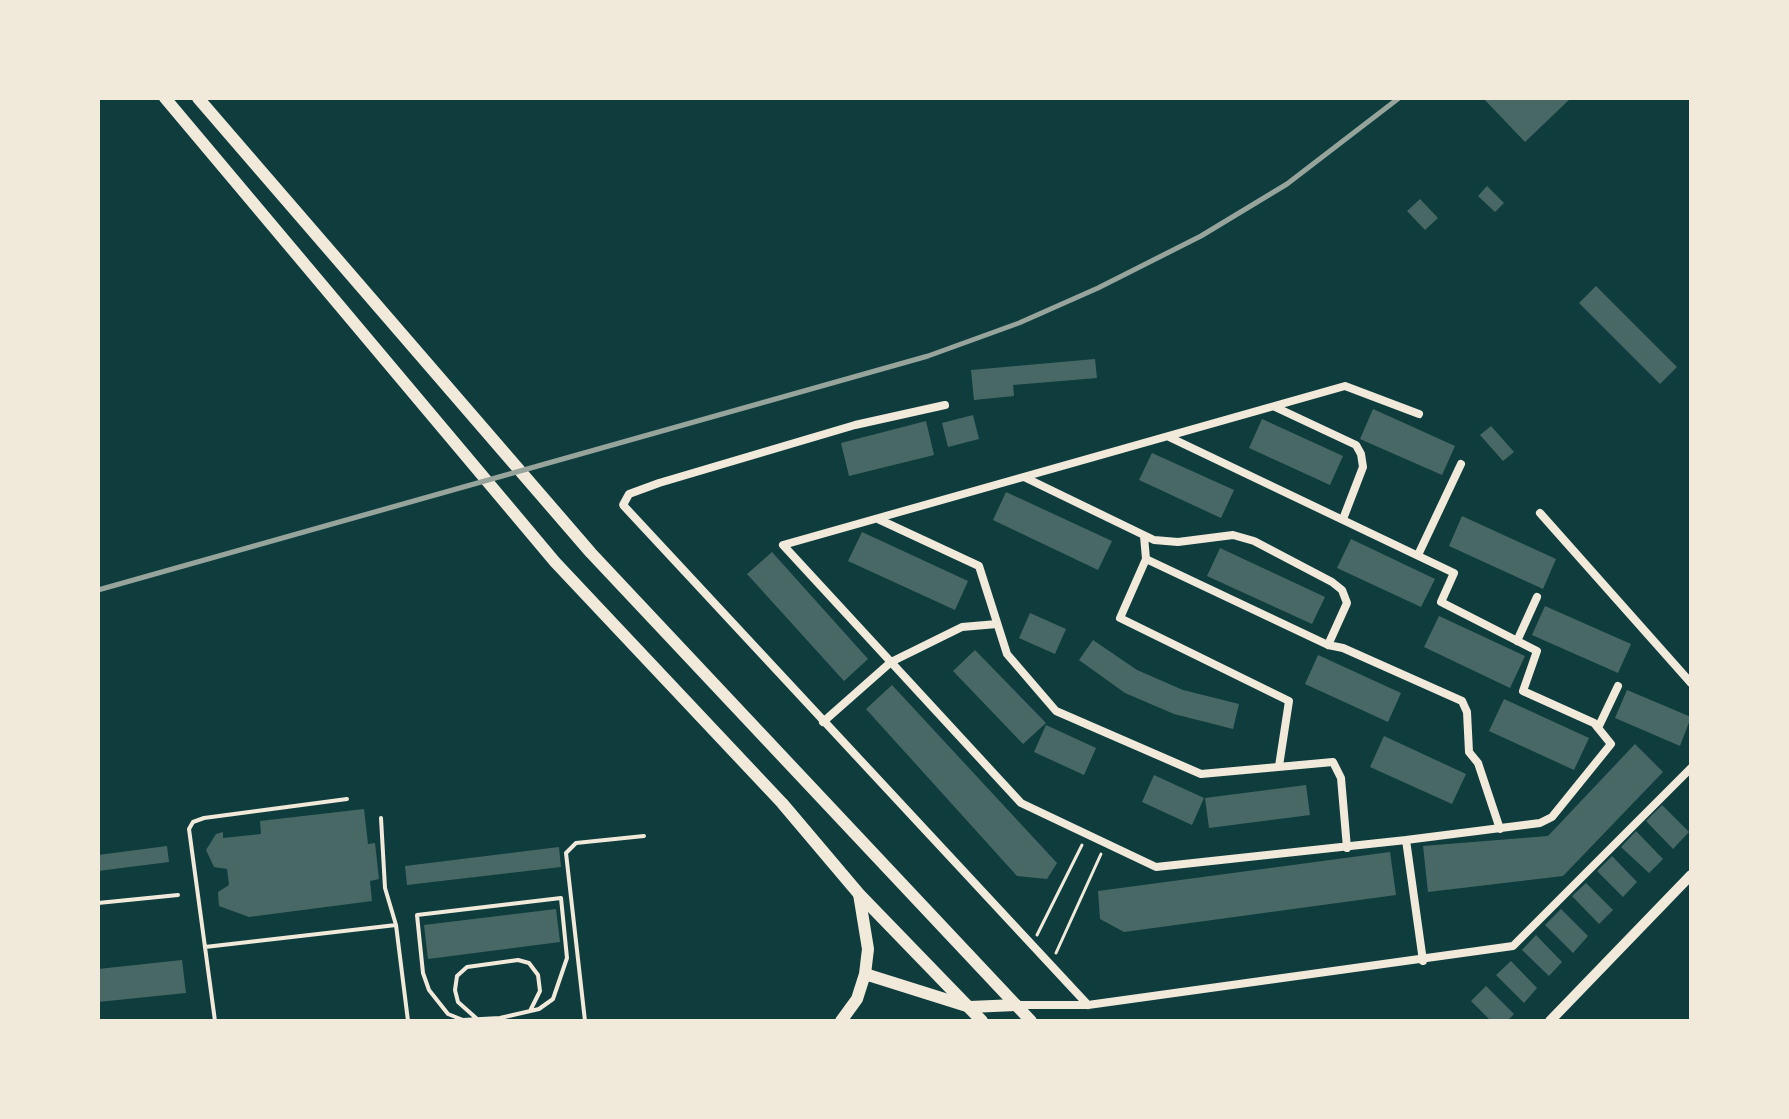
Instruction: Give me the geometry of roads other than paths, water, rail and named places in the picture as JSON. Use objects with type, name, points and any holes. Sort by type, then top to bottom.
[{"type":"main road","points":[[165,98],[555,562],[782,803],[859,894],[982,1021]]},
{"type":"main road","points":[[198,98],[591,553],[1031,1021]]},
{"type":"main road","points":[[841,1021],[857,999],[865,974],[868,949],[859,894]]},
{"type":"main road","points":[[865,974],[970,1007],[1016,1005]]},
{"type":"street","points":[[1169,437],[1454,573],[1441,602],[1537,651],[1523,691],[1598,728],[1611,744],[1552,817],[1540,823],[1347,848],[1156,867],[1021,803],[783,545],[1345,386],[1419,414]]},
{"type":"street","points":[[945,405],[855,425],[659,483],[629,494],[623,505],[1088,1005]]},
{"type":"street","points":[[1275,406],[1356,445],[1363,467],[1343,519]]},
{"type":"street","points":[[1418,555],[1461,464]]},
{"type":"street","points":[[1025,477],[1144,536],[1178,542],[1233,535],[1254,541],[1332,582],[1342,590],[1347,603],[1328,645]]},
{"type":"street","points":[[1540,513],[1691,683]]},
{"type":"street","points":[[878,519],[979,566],[1007,654],[1056,711],[1201,774],[1333,762],[1338,768],[1347,848]]},
{"type":"street","points":[[1144,536],[1146,559],[1120,618],[1289,701],[1279,766]]},
{"type":"street","points":[[1146,559],[1328,645],[1343,648],[1462,701],[1467,712],[1469,752],[1478,763],[1500,829]]},
{"type":"street","points":[[1517,641],[1537,597]]},
{"type":"street","points":[[823,722],[891,662],[962,627],[997,624]]},
{"type":"street","points":[[1598,728],[1618,686]]},
{"type":"street","points":[[1016,1005],[1088,1005],[1423,961],[1513,946],[1691,768]]},
{"type":"street","points":[[1406,840],[1423,961]]},
{"type":"street","points":[[1550,1021],[1691,875]]},
{"type":"lane","points":[[215,1021],[189,829],[193,822],[347,799]]},
{"type":"lane","points":[[381,818],[385,888],[396,925],[408,1021]]},
{"type":"lane","points":[[585,1021],[566,853],[576,843],[644,836]]},
{"type":"lane","points":[[98,903],[178,895]]},
{"type":"lane","points":[[561,898],[567,958],[553,999],[530,1011],[500,1020],[463,1020],[448,1014],[429,990],[423,973],[417,915],[561,898]]},
{"type":"lane","points":[[205,947],[396,925]]},
{"type":"lane","points":[[477,1019],[458,1002],[455,990],[457,976],[467,967],[518,960],[529,963],[538,975],[540,991],[530,1011]]},
{"type":"lane","points":[[174,1021],[192,1021]]},
{"type":"railway","points":[[98,590],[928,356],[1019,323],[1098,288],[1201,236],[1287,184],[1399,98]]}]
